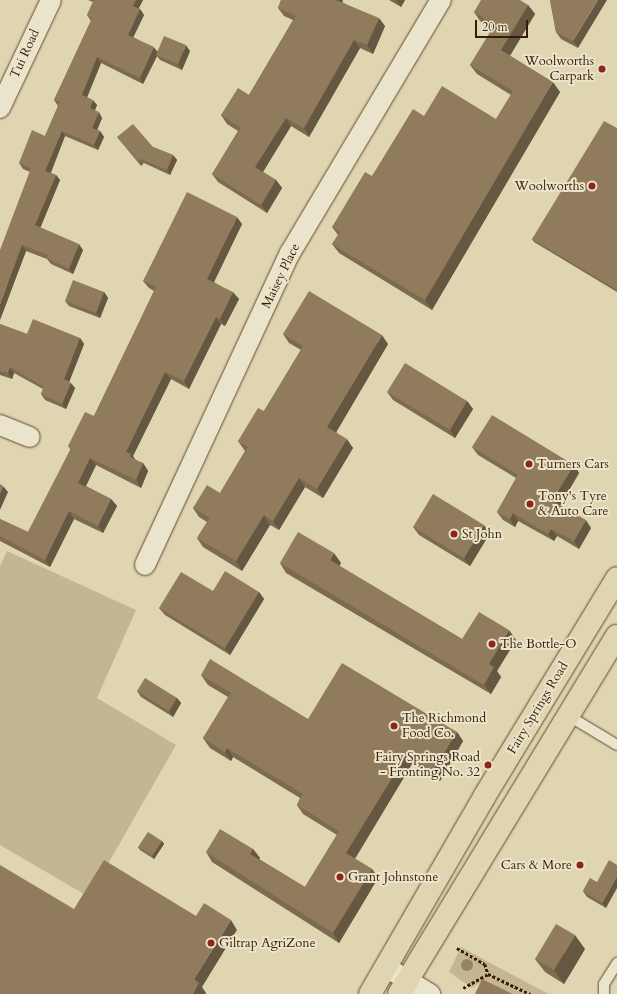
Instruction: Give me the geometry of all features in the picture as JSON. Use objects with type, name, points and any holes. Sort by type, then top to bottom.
[{"type":"highway","name":"Fairy Springs Road","points":[[370,994],[484,797],[617,578]]},
{"type":"highway","points":[[404,987],[617,636]]},
{"type":"highway","points":[[484,797],[510,812]]},
{"type":"street","name":"Tui Road","points":[[0,108],[51,0]]},
{"type":"street","name":"Maisey Place","points":[[145,565],[290,252],[441,0]]},
{"type":"street","points":[[0,425],[30,437]]},
{"type":"street","points":[[386,967],[404,987],[430,994]]},
{"type":"lane","points":[[568,716],[617,745]]},
{"type":"lane","points":[[604,994],[604,984],[617,963]]},
{"type":"path","points":[[457,948],[485,964],[488,974],[530,994]]},
{"type":"path","points":[[463,988],[488,974]]},
{"type":"shaded area","points":[[7,551],[136,610],[97,698],[176,745],[89,897],[0,845],[0,566]]},
{"type":"shaded area","points":[[461,947],[549,994],[513,994],[484,980],[472,988],[449,972]]},
{"type":"building","points":[[94,0],[136,0],[133,6],[140,9],[128,35],[154,47],[140,78],[97,57],[82,95],[93,100],[90,108],[99,112],[92,128],[100,131],[94,145],[62,131],[45,171],[56,175],[35,225],[79,244],[69,269],[47,258],[48,255],[22,245],[0,304],[0,250],[31,168],[19,163],[32,130],[45,136],[60,102],[54,100],[92,18],[87,15]]},
{"type":"building","points":[[281,0],[336,0],[379,18],[367,45],[354,40],[304,128],[286,118],[255,167],[276,180],[261,205],[212,174],[241,128],[221,115],[238,88],[249,95],[296,16],[278,8]]},
{"type":"building","points":[[481,0],[520,0],[528,5],[501,50],[553,82],[425,300],[332,244],[340,232],[332,227],[365,172],[372,176],[413,109],[424,116],[442,86],[496,119],[513,91],[470,65],[495,25],[474,12]]},
{"type":"building","points":[[550,0],[598,0],[573,41],[556,32]]},
{"type":"building","points":[[164,36],[186,45],[178,64],[156,55]]},
{"type":"building","name":"Woolworths","points":[[604,121],[617,128],[617,290],[532,239]]},
{"type":"building","points":[[133,124],[153,147],[173,155],[167,170],[141,159],[138,161],[117,137]]},
{"type":"building","points":[[187,192],[237,217],[207,279],[233,292],[220,319],[216,317],[184,381],[165,372],[126,452],[131,454],[130,457],[143,463],[136,480],[90,458],[78,483],[111,499],[98,526],[69,511],[45,560],[0,536],[0,519],[28,532],[71,448],[68,446],[85,412],[94,416],[156,287],[143,281]]},
{"type":"building","points":[[73,280],[104,292],[96,313],[65,301]]},
{"type":"building","points":[[309,291],[382,335],[327,427],[347,439],[317,489],[299,478],[273,521],[264,515],[236,561],[197,538],[210,518],[193,508],[207,485],[220,493],[248,447],[238,441],[258,408],[264,411],[303,346],[283,334]]},
{"type":"building","points":[[33,319],[80,338],[64,379],[71,383],[62,404],[41,394],[44,387],[10,367],[8,373],[0,371],[0,324],[27,334]]},
{"type":"building","points":[[405,363],[467,401],[450,430],[387,392]]},
{"type":"building","points":[[492,415],[574,465],[552,501],[586,520],[574,541],[551,529],[548,534],[513,513],[510,519],[497,512],[518,475],[472,447]]},
{"type":"building","points":[[0,484],[3,486],[0,493]]},
{"type":"building","name":"St John","points":[[433,494],[484,525],[464,558],[413,527]]},
{"type":"building","points":[[298,532],[334,553],[330,560],[462,639],[479,612],[509,630],[489,664],[494,667],[484,685],[280,563]]},
{"type":"building","points":[[225,571],[259,592],[225,648],[159,608],[181,572],[213,591]]},
{"type":"building","points":[[210,659],[308,719],[342,663],[457,732],[433,771],[406,755],[346,853],[372,869],[333,933],[206,852],[220,829],[253,849],[250,854],[305,887],[339,831],[297,805],[303,794],[227,748],[225,752],[203,738],[231,693],[201,675]]},
{"type":"building","points":[[145,678],[177,698],[169,711],[137,691]]},
{"type":"building","points":[[148,832],[162,841],[152,856],[138,847]]},
{"type":"building","points":[[104,860],[196,916],[204,903],[231,920],[194,979],[199,983],[193,994],[0,994],[0,865],[74,909]]},
{"type":"building","points":[[609,860],[617,865],[617,876],[602,903],[583,891],[590,878],[597,882]]},
{"type":"building","points":[[556,924],[575,935],[554,970],[535,959]]},
{"type":"building","points":[[482,979],[513,994],[475,994]]},
{"type":"place","name":"Woolworths Carpark","points":[[602,69]]},
{"type":"place","name":"Woolworths","points":[[592,186]]},
{"type":"place","name":"Turners Cars","points":[[529,464]]},
{"type":"place","name":"Tony's Tyre & Auto Care","points":[[530,504]]},
{"type":"place","name":"St John","points":[[454,534]]},
{"type":"place","name":"The Bottle-O","points":[[492,644]]},
{"type":"place","name":"The Richmond Food Co.","points":[[394,726]]},
{"type":"place","name":"Fairy Springs Road - Fronting No. 32","points":[[488,765]]},
{"type":"place","name":"Cars & More","points":[[580,865]]},
{"type":"place","name":"Grant Johnstone","points":[[340,877]]},
{"type":"place","name":"Giltrap AgriZone","points":[[211,943]]}]
